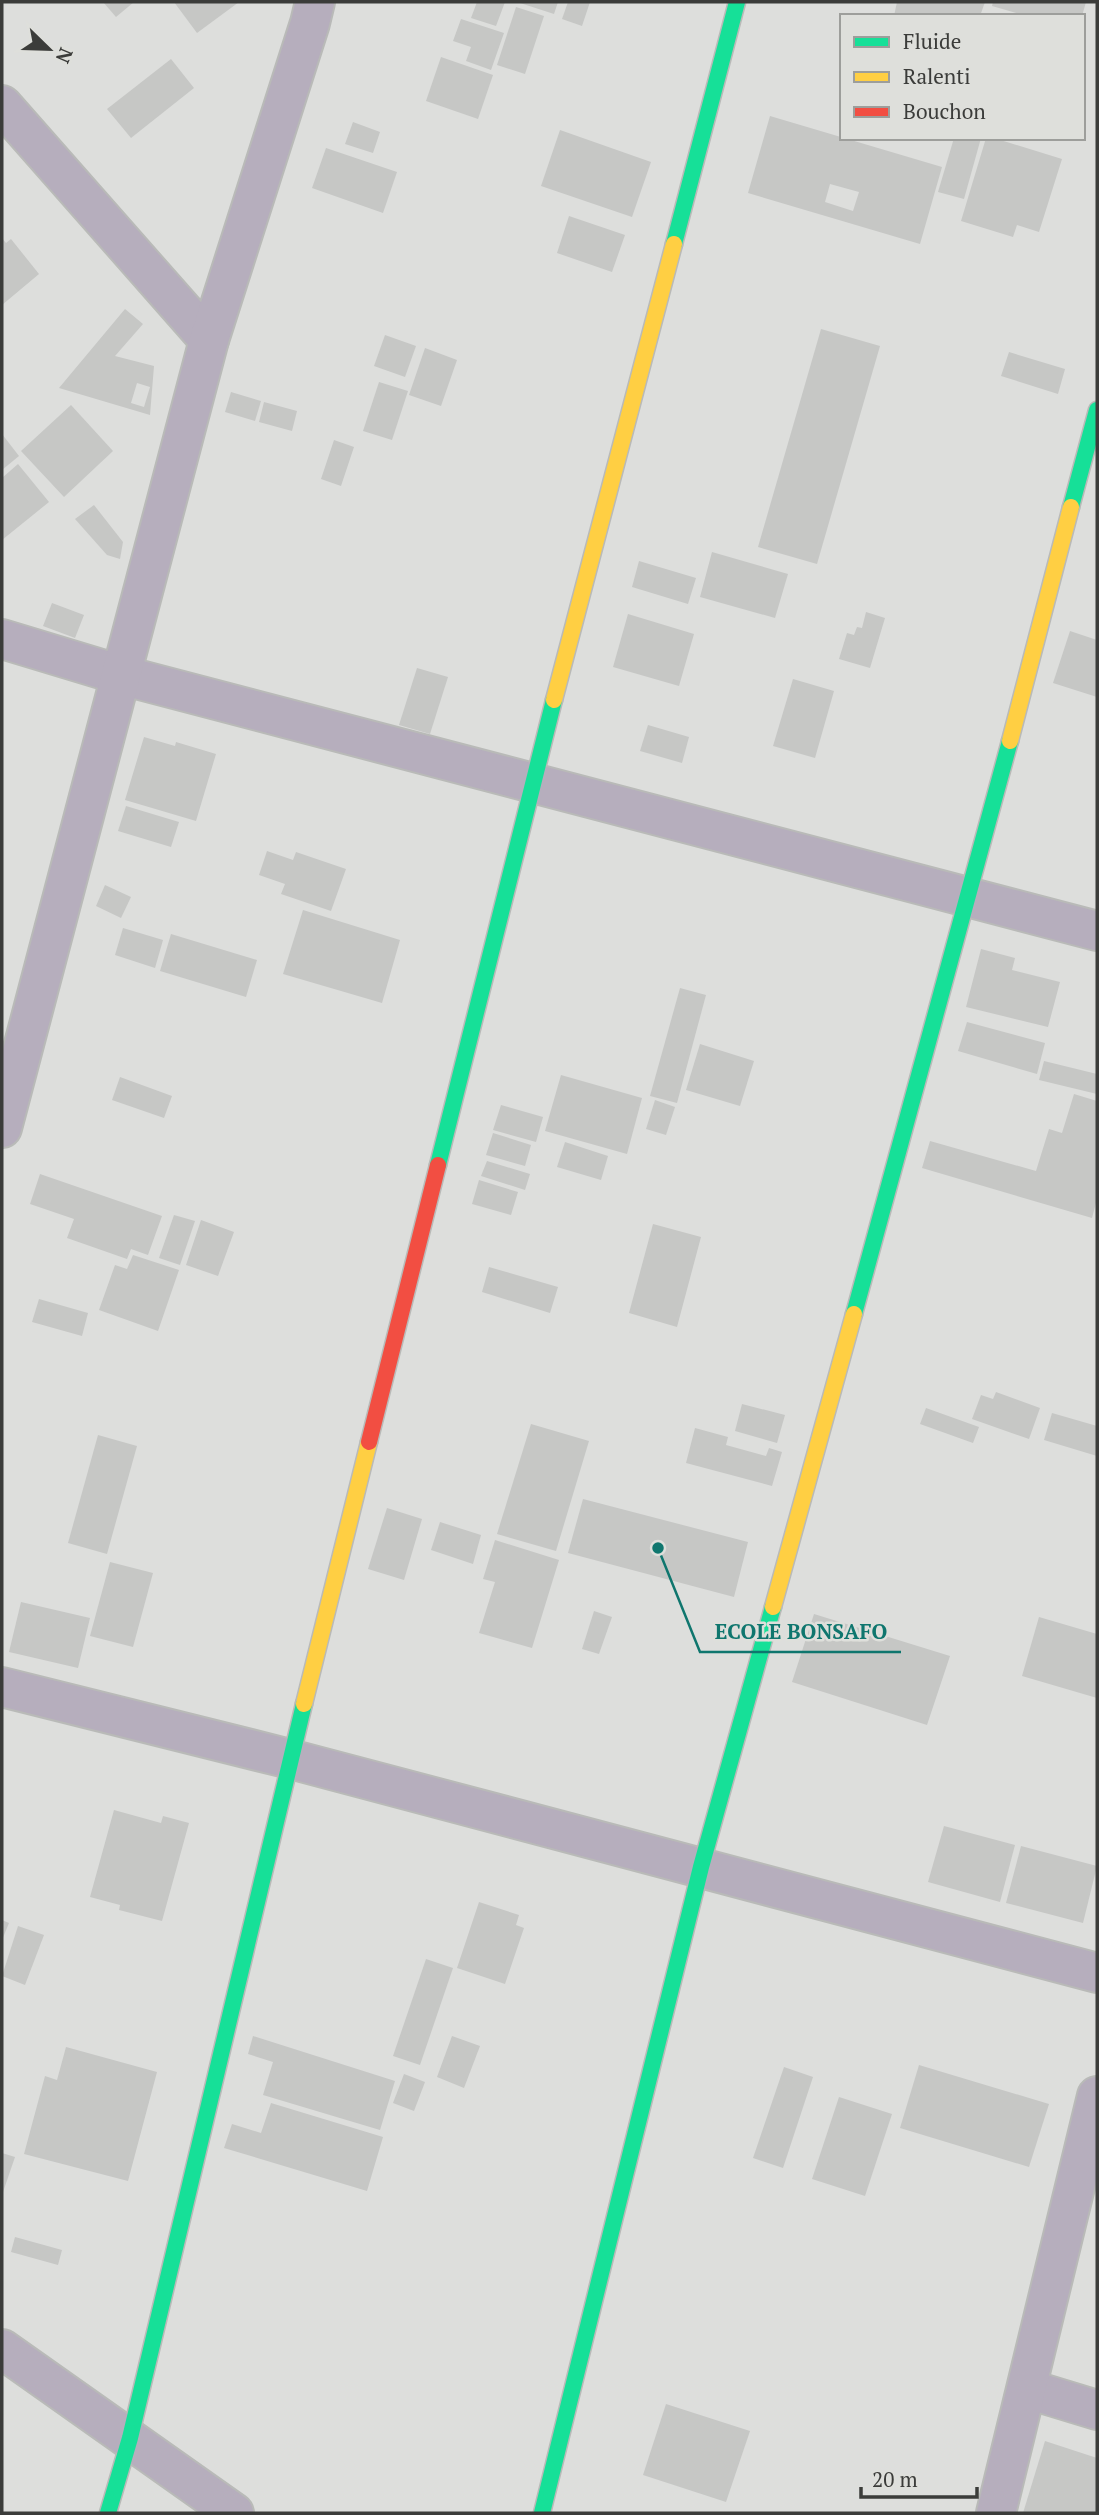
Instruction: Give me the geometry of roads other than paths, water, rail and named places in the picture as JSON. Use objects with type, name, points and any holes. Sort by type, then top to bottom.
[{"type":"street","points":[[2,1128],[209,340],[315,2]]},
{"type":"street","points":[[108,2513],[130,2438],[290,1759],[533,782],[737,2]]},
{"type":"street","points":[[2,105],[209,340]]},
{"type":"street","points":[[542,2513],[701,1867],[969,898],[1097,410]]},
{"type":"street","points":[[2,639],[121,675],[1097,932]]},
{"type":"street","points":[[2,1687],[290,1759],[1097,1973]]},
{"type":"street","points":[[996,2513],[1097,2096]]},
{"type":"street","points":[[2,2349],[234,2513]]},
{"type":"street","points":[[1028,2389],[1097,2410]]},
{"type":"place","name":"ECOLE BONSAFO","points":[[658,1548]]}]
